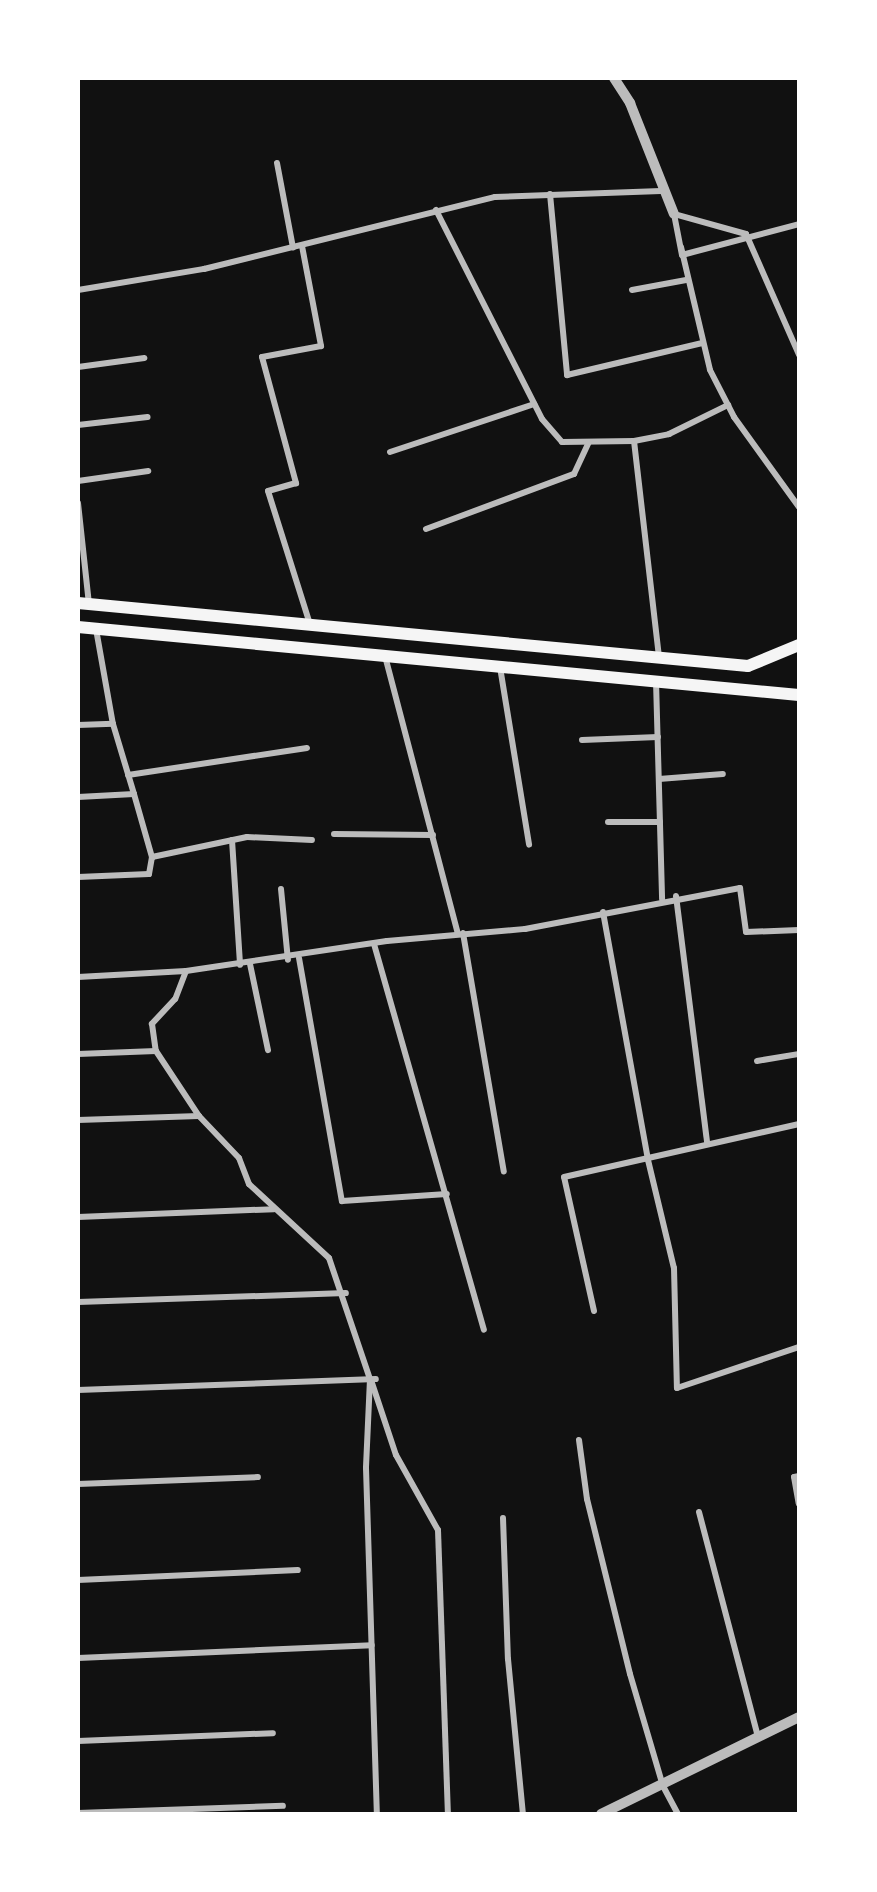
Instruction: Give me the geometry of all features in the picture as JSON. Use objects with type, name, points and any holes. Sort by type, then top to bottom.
[{"type":"main road","points":[[84,604],[748,666],[799,645]]},
{"type":"main road","points":[[78,627],[656,681],[798,698]]},
{"type":"street","points":[[614,78],[630,103],[661,191],[674,214],[686,280],[702,343],[728,405],[799,507]]},
{"type":"street","points":[[277,163],[293,248]]},
{"type":"street","points":[[78,290],[302,246],[435,210],[495,197],[661,191]]},
{"type":"street","points":[[550,194],[567,375],[702,343]]},
{"type":"street","points":[[435,210],[534,404],[562,442],[634,441],[669,434],[728,405]]},
{"type":"street","points":[[674,214],[746,234]]},
{"type":"street","points":[[682,255],[746,234],[799,224]]},
{"type":"street","points":[[746,234],[799,355]]},
{"type":"street","points":[[302,246],[321,346],[262,357],[296,483],[268,491],[310,625]]},
{"type":"street","points":[[681,247],[682,255]]},
{"type":"street","points":[[632,290],[686,280]]},
{"type":"street","points":[[78,367],[144,358]]},
{"type":"street","points":[[390,452],[534,404]]},
{"type":"street","points":[[78,425],[148,417]]},
{"type":"street","points":[[634,441],[659,657]]},
{"type":"street","points":[[426,529],[574,474],[589,442]]},
{"type":"street","points":[[78,481],[148,471]]},
{"type":"street","points":[[78,503],[84,604]]},
{"type":"street","points":[[78,877],[149,874],[152,857],[113,724],[96,628]]},
{"type":"street","points":[[385,656],[460,934],[504,1172]]},
{"type":"street","points":[[500,666],[529,845]]},
{"type":"street","points":[[656,681],[662,899]]},
{"type":"street","points":[[78,725],[113,724]]},
{"type":"street","points":[[582,740],[658,737]]},
{"type":"street","points":[[128,775],[308,748]]},
{"type":"street","points":[[659,779],[723,774]]},
{"type":"street","points":[[78,797],[134,794]]},
{"type":"street","points":[[608,822],[660,822]]},
{"type":"street","points":[[334,834],[433,835]]},
{"type":"street","points":[[152,857],[232,840],[312,840]]},
{"type":"street","points":[[232,840],[240,965]]},
{"type":"street","points":[[78,977],[186,971],[288,960],[374,944],[460,934],[525,930],[676,896],[740,888],[746,932],[799,930]]},
{"type":"street","points":[[281,889],[288,960]]},
{"type":"street","points":[[676,896],[707,1143]]},
{"type":"street","points":[[603,912],[648,1160],[674,1268],[677,1388],[799,1347]]},
{"type":"street","points":[[374,944],[484,1330]]},
{"type":"street","points":[[299,958],[342,1201],[447,1194]]},
{"type":"street","points":[[250,964],[268,1050]]},
{"type":"street","points":[[186,971],[175,999],[152,1024],[156,1052],[199,1116],[239,1158],[249,1184],[329,1258],[373,1379],[396,1455],[438,1530],[448,1814]]},
{"type":"street","points":[[78,1054],[156,1052]]},
{"type":"street","points":[[757,1061],[799,1054]]},
{"type":"street","points":[[78,1120],[199,1116]]},
{"type":"street","points":[[594,1311],[564,1177],[648,1160],[707,1143],[799,1124]]},
{"type":"street","points":[[78,1217],[274,1209]]},
{"type":"street","points":[[78,1302],[343,1293]]},
{"type":"street","points":[[78,1389],[373,1379]]},
{"type":"street","points":[[373,1379],[366,1468],[377,1814]]},
{"type":"street","points":[[579,1440],[611,1601],[663,1786],[678,1814]]},
{"type":"street","points":[[799,1476],[794,1477],[799,1504]]},
{"type":"street","points":[[78,1484],[258,1477]]},
{"type":"street","points":[[699,1512],[758,1738]]},
{"type":"street","points":[[503,1518],[508,1668],[523,1814]]},
{"type":"street","points":[[78,1580],[298,1570]]},
{"type":"street","points":[[78,1658],[372,1645]]},
{"type":"street","points":[[601,1814],[663,1786],[799,1717]]},
{"type":"street","points":[[78,1741],[273,1733]]},
{"type":"street","points":[[78,1813],[283,1806]]}]
